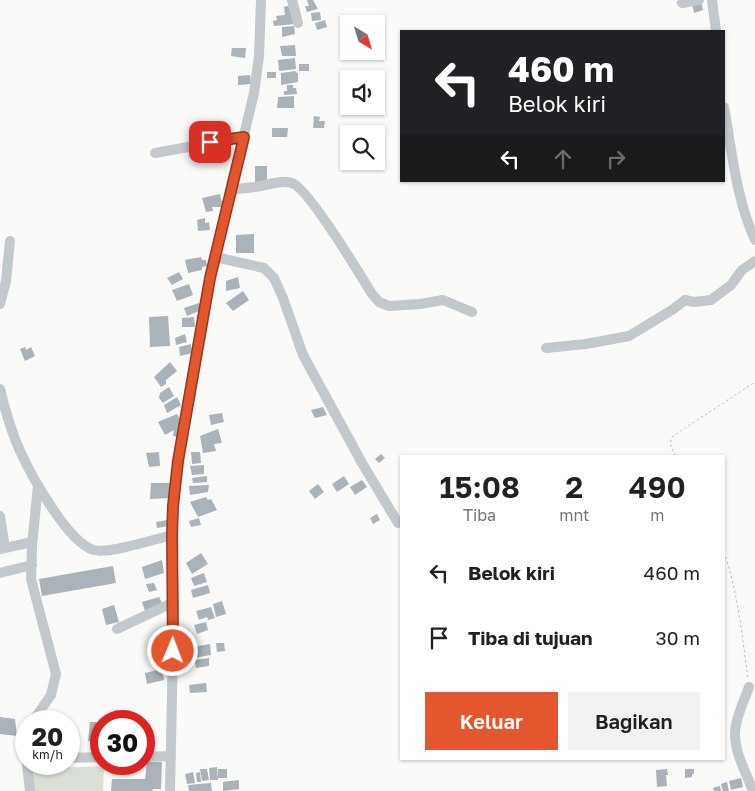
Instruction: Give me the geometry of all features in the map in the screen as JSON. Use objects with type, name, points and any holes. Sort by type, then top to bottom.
[{"type":"street","points":[[170,791],[174,602],[172,535],[178,461],[215,257],[254,94],[258,65],[261,0]]},
{"type":"street","points":[[292,0],[298,23]]},
{"type":"street","points":[[682,3],[699,0]]},
{"type":"street","points":[[712,0],[716,30]]},
{"type":"street","points":[[725,113],[736,179],[755,240]]},
{"type":"street","points":[[154,153],[244,137]]},
{"type":"street","points":[[232,189],[285,182],[296,185],[304,191],[376,300],[383,304],[396,306],[443,300],[472,312]]},
{"type":"street","points":[[0,304],[6,281],[10,241]]},
{"type":"street","points":[[215,257],[264,268],[274,278],[305,359],[362,463],[398,523]]},
{"type":"street","points":[[546,348],[586,344],[629,336],[685,300],[694,302],[710,300],[731,285],[742,270],[755,261]]},
{"type":"street","points":[[0,389],[8,420],[20,450],[38,485],[69,531],[82,544],[98,551],[128,547],[172,535]]},
{"type":"street","points":[[38,485],[32,542],[32,579],[56,674],[52,695],[41,710]]},
{"type":"street","points":[[0,516],[2,548],[32,542]]},
{"type":"street","points":[[0,573],[32,565]]},
{"type":"street","points":[[117,629],[174,602]]},
{"type":"street","points":[[749,687],[738,718],[735,734],[736,747],[753,791]]},
{"type":"street","points":[[155,757],[171,756]]},
{"type":"street","points":[[28,775],[30,791]]},
{"type":"path","points":[[675,455],[670,443],[673,436],[755,382]]},
{"type":"path","points":[[725,555],[730,568],[740,620],[749,687]]},
{"type":"shaded area","points":[[80,767],[90,767],[90,775],[104,775],[103,791],[33,791],[32,775],[80,775]]},
{"type":"building","points":[[307,0],[313,0],[318,9],[307,12],[305,6],[309,6]]},
{"type":"building","points":[[701,1],[703,10],[694,13],[692,3]]},
{"type":"building","points":[[291,5],[295,24],[274,26],[273,21],[277,20],[276,16],[285,15],[284,7]]},
{"type":"building","points":[[320,12],[321,20],[312,21],[311,13]]},
{"type":"building","points":[[325,20],[327,27],[317,30],[315,23]]},
{"type":"building","points":[[294,26],[295,34],[282,37],[282,27]]},
{"type":"building","points":[[295,45],[296,56],[282,56],[280,46]]},
{"type":"building","points":[[232,48],[246,48],[245,58],[231,56]]},
{"type":"building","points":[[295,58],[296,69],[279,71],[278,60]]},
{"type":"building","points":[[299,64],[309,64],[309,71],[299,71]]},
{"type":"building","points":[[295,71],[298,74],[298,82],[281,85],[281,73]]},
{"type":"building","points":[[267,72],[276,72],[276,78],[267,78]]},
{"type":"building","points":[[250,75],[251,84],[238,85],[238,76]]},
{"type":"building","points":[[287,85],[293,85],[293,88],[296,88],[297,94],[284,95],[284,91],[287,91]]},
{"type":"building","points":[[294,96],[294,108],[277,108],[278,97]]},
{"type":"building","points":[[314,116],[320,117],[319,121],[325,121],[324,128],[313,128]]},
{"type":"building","points":[[272,128],[288,128],[287,137],[272,137]]},
{"type":"building","points":[[255,166],[267,166],[267,183],[255,183]]},
{"type":"building","points":[[220,194],[223,207],[212,207],[213,211],[206,212],[202,198]]},
{"type":"building","points":[[205,218],[205,223],[209,222],[210,230],[198,231],[197,220]]},
{"type":"building","points":[[254,234],[254,253],[236,253],[236,235]]},
{"type":"building","points":[[201,257],[202,260],[206,260],[207,266],[202,267],[202,270],[188,273],[185,260]]},
{"type":"building","points":[[179,272],[183,279],[172,285],[167,278]]},
{"type":"building","points":[[238,277],[240,288],[226,291],[226,281]]},
{"type":"building","points":[[189,284],[193,295],[177,301],[172,290]]},
{"type":"building","points":[[243,291],[249,300],[233,311],[226,303]]},
{"type":"building","points":[[199,303],[202,310],[187,316],[184,308]]},
{"type":"building","points":[[168,316],[170,346],[150,347],[149,317]]},
{"type":"building","points":[[194,317],[195,327],[182,327],[182,318]]},
{"type":"building","points":[[185,334],[187,342],[176,345],[175,338]]},
{"type":"building","points":[[191,344],[192,353],[180,356],[179,347]]},
{"type":"building","points":[[25,347],[26,350],[31,347],[35,356],[25,361],[20,349]]},
{"type":"building","points":[[170,362],[177,371],[161,387],[154,377]]},
{"type":"building","points":[[169,387],[174,396],[163,403],[159,398],[160,393]]},
{"type":"building","points":[[177,397],[181,405],[167,413],[164,405]]},
{"type":"building","points":[[323,407],[327,415],[315,418],[311,410]]},
{"type":"building","points":[[222,413],[224,422],[211,425],[209,415]]},
{"type":"building","points":[[177,414],[183,425],[180,437],[173,436],[174,430],[165,435],[158,422]]},
{"type":"building","points":[[218,429],[222,443],[214,444],[216,451],[203,453],[200,436]]},
{"type":"building","points":[[159,452],[160,466],[149,467],[146,453]]},
{"type":"building","points":[[191,452],[200,452],[201,463],[192,464]]},
{"type":"building","points":[[381,454],[385,458],[379,463],[375,459]]},
{"type":"building","points":[[204,465],[204,474],[192,475],[190,466]]},
{"type":"building","points":[[207,476],[207,482],[193,483],[192,478]]},
{"type":"building","points":[[344,476],[349,484],[337,492],[332,484]]},
{"type":"building","points":[[362,480],[367,487],[355,495],[350,487]]},
{"type":"building","points":[[151,483],[175,483],[172,498],[150,499]]},
{"type":"building","points":[[318,484],[324,492],[315,499],[309,491]]},
{"type":"building","points":[[209,485],[208,492],[190,495],[189,486]]},
{"type":"building","points":[[206,497],[208,500],[211,499],[217,510],[198,517],[190,502]]},
{"type":"building","points":[[377,514],[380,520],[373,524],[370,518]]},
{"type":"building","points":[[199,518],[201,525],[191,527],[189,521]]},
{"type":"building","points":[[168,520],[168,526],[157,528],[156,522]]},
{"type":"building","points":[[201,553],[208,564],[192,574],[186,563]]},
{"type":"building","points":[[162,560],[164,573],[145,579],[142,567]]},
{"type":"building","points":[[113,566],[116,583],[42,596],[39,579]]},
{"type":"building","points":[[204,573],[207,582],[194,586],[191,578]]},
{"type":"building","points":[[154,583],[157,590],[149,592],[146,584]]},
{"type":"building","points":[[208,585],[210,593],[193,598],[191,590]]},
{"type":"building","points":[[159,597],[163,605],[145,611],[142,602]]},
{"type":"building","points":[[222,601],[226,614],[216,617],[213,604]]},
{"type":"building","points":[[114,605],[119,622],[106,625],[102,609]]},
{"type":"building","points":[[211,607],[215,618],[208,620],[207,617],[199,620],[196,611]]},
{"type":"building","points":[[206,622],[208,630],[197,634],[194,625]]},
{"type":"building","points":[[216,643],[224,643],[225,651],[217,652]]},
{"type":"building","points":[[210,644],[211,655],[193,658],[192,647]]},
{"type":"building","points":[[209,658],[209,666],[196,668],[195,660]]},
{"type":"building","points":[[162,669],[164,680],[147,684],[145,673]]},
{"type":"building","points":[[206,683],[207,692],[190,693],[189,685]]},
{"type":"building","points":[[0,717],[15,719],[15,736],[0,734]]},
{"type":"building","points":[[90,722],[90,741],[88,741]]},
{"type":"building","points":[[155,762],[162,762],[161,789],[153,789],[152,791],[111,791],[112,779],[145,779],[145,775],[155,775]]},
{"type":"building","points":[[217,767],[218,780],[210,780],[209,768]]},
{"type":"building","points":[[200,769],[207,769],[209,780],[202,781]]},
{"type":"building","points":[[218,769],[227,769],[227,778],[218,778]]},
{"type":"building","points":[[667,769],[667,786],[657,787],[656,770]]},
{"type":"building","points":[[685,769],[694,769],[692,777],[685,778]]},
{"type":"building","points":[[193,772],[195,783],[187,784],[185,774]]},
{"type":"building","points":[[200,772],[201,782],[197,782],[196,773]]},
{"type":"building","points":[[741,778],[743,787],[731,790],[729,781]]},
{"type":"building","points":[[239,780],[239,789],[223,791],[223,782]]},
{"type":"building","points":[[727,782],[729,791],[723,791],[721,784]]},
{"type":"building","points":[[211,783],[212,791],[189,791],[188,785]]},
{"type":"building","points":[[720,786],[721,791],[714,791],[713,788]]},
{"type":"route","points":[[173,651],[172,535],[178,461],[210,278],[244,137],[210,142]]}]
